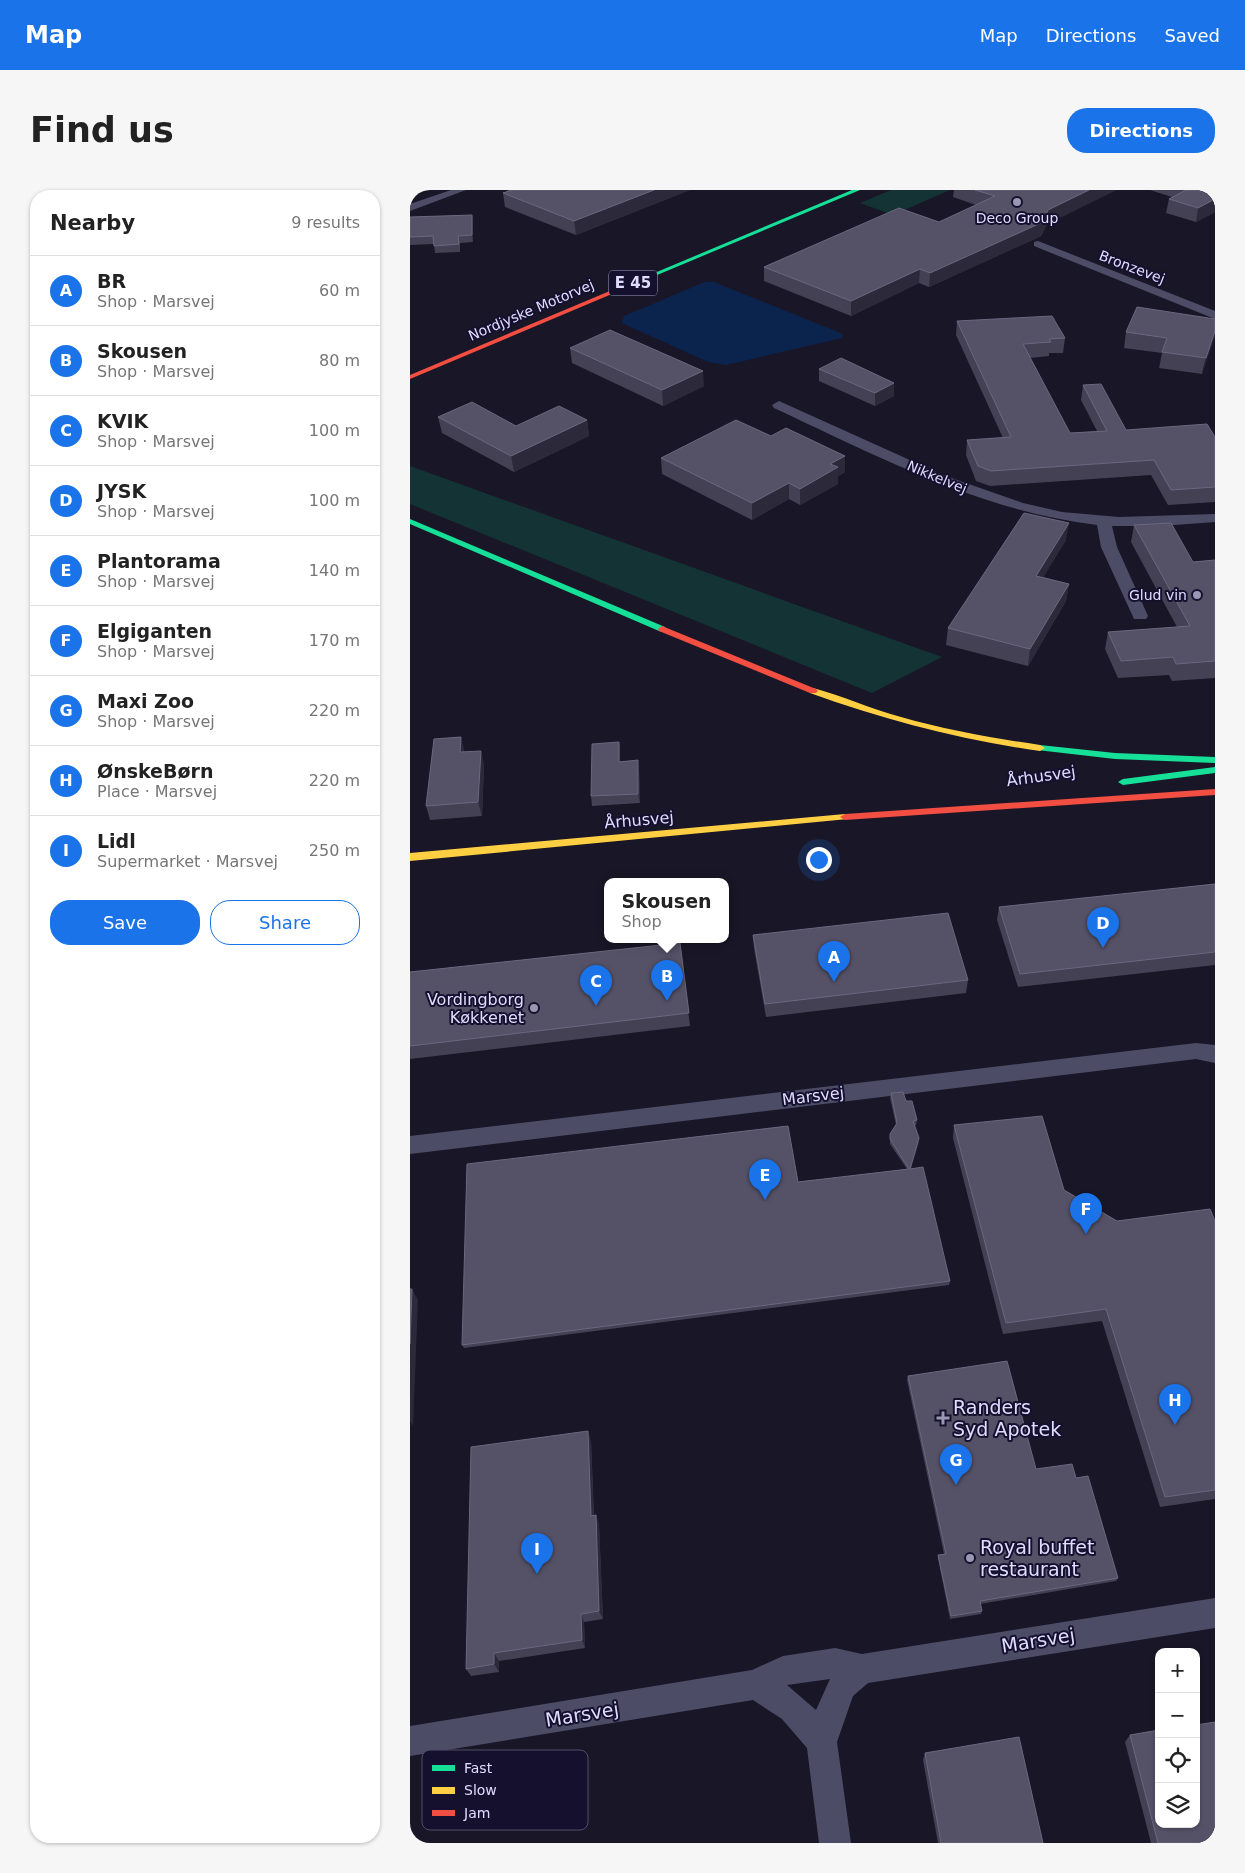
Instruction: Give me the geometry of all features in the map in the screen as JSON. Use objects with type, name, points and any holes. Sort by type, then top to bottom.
[{"type":"main road","name":"Nordjyske Motorvej","points":[[410,377],[857,190]]},
{"type":"main road","points":[[410,521],[760,670],[846,703],[899,720],[981,739],[1066,751],[1156,758],[1215,760]]},
{"type":"main road","points":[[1107,784],[1215,770]]},
{"type":"main road","points":[[1142,798],[1215,787]]},
{"type":"main road","name":"Århusvej","points":[[871,815],[1048,792]]},
{"type":"main road","name":"Århusvej","points":[[410,857],[871,815],[1215,792]]},
{"type":"main road","points":[[1142,798],[1215,797]]},
{"type":"street","points":[[410,208],[461,190]]},
{"type":"street","name":"Bronzevej","points":[[1038,244],[1215,315]]},
{"type":"street","name":"Nikkelvej","points":[[779,405],[961,488],[1053,514],[1104,521],[1160,522],[1215,518]]},
{"type":"street","points":[[1104,521],[1108,547],[1140,616]]},
{"type":"street","name":"Marsvej","points":[[410,1144],[1196,1051],[1215,1054]]},
{"type":"street","name":"Marsvej","points":[[410,1741],[754,1685],[783,1671],[835,1663],[862,1669],[1215,1613]]},
{"type":"street","name":"Marsvej","points":[[822,1742],[831,1710],[842,1685],[862,1669]]},
{"type":"street","points":[[754,1685],[779,1696],[800,1713],[822,1742],[835,1843]]},
{"type":"green space","points":[[891,190],[950,190],[893,215],[860,203]]},
{"type":"green space","points":[[410,466],[942,657],[872,693],[410,504]]},
{"type":"water","points":[[705,282],[714,282],[838,332],[842,334],[842,338],[726,365],[708,362],[622,323],[624,316]]},
{"type":"building","points":[[512,190],[654,190],[574,221],[503,193]]},
{"type":"building","points":[[975,190],[1089,190],[1048,210],[1043,222],[930,273],[920,269],[851,301],[764,267],[899,208],[939,222],[995,196]]},
{"type":"building","points":[[1186,190],[1215,190],[1215,199],[1198,208],[1169,199]]},
{"type":"building","points":[[472,215],[472,235],[458,236],[459,244],[434,246],[433,236],[410,237],[410,217]]},
{"type":"building","points":[[1137,307],[1215,319],[1215,331],[1206,358],[1162,352],[1167,338],[1126,332]]},
{"type":"building","points":[[1052,316],[1065,338],[1049,339],[1051,342],[1023,344],[1070,433],[1107,431],[1083,385],[1101,384],[1126,430],[1207,424],[1215,437],[1215,487],[1171,490],[1154,460],[991,471],[978,466],[967,440],[1011,437],[957,321]]},
{"type":"building","points":[[610,330],[703,371],[662,390],[570,348]]},
{"type":"building","points":[[841,358],[894,383],[875,393],[819,369]]},
{"type":"building","points":[[472,402],[516,426],[559,406],[587,420],[511,456],[438,417]]},
{"type":"building","points":[[736,420],[771,436],[786,428],[845,456],[830,464],[838,467],[800,489],[789,483],[752,503],[661,458]]},
{"type":"building","points":[[1024,513],[1069,523],[1036,576],[1069,584],[1030,649],[948,628]]},
{"type":"building","points":[[1171,523],[1193,562],[1215,560],[1215,661],[1176,664],[1173,657],[1121,661],[1108,632],[1190,626],[1134,525]]},
{"type":"building","points":[[461,737],[460,752],[481,751],[478,802],[426,806],[434,739]]},
{"type":"building","points":[[619,742],[619,762],[638,760],[638,794],[591,796],[592,744]]},
{"type":"building","points":[[1215,884],[1215,952],[1020,974],[999,907]]},
{"type":"building","points":[[948,913],[968,980],[765,1004],[753,935]]},
{"type":"building","points":[[680,943],[689,1013],[410,1046],[410,972]]},
{"type":"building","points":[[903,1092],[906,1101],[912,1101],[917,1120],[913,1121],[919,1138],[910,1169],[923,1167],[950,1281],[462,1345],[467,1164],[788,1126],[798,1182],[909,1169],[890,1139],[890,1134],[897,1123],[891,1093]]},
{"type":"building","points":[[1042,1116],[1064,1190],[1117,1221],[1210,1209],[1215,1221],[1215,1490],[1165,1497],[1106,1309],[1006,1323],[954,1125]]},
{"type":"building","points":[[410,1289],[412,1289],[410,1344]]},
{"type":"building","points":[[1007,1361],[1036,1469],[1072,1464],[1076,1478],[1088,1476],[1118,1578],[980,1601],[982,1611],[951,1616],[938,1555],[946,1554],[908,1376]]},
{"type":"building","points":[[588,1431],[591,1516],[596,1515],[599,1611],[581,1614],[582,1640],[494,1653],[494,1664],[466,1669],[471,1447]]},
{"type":"building","points":[[1215,1722],[1215,1843],[1158,1843],[1130,1735],[1155,1731],[1155,1828],[1200,1828],[1200,1724]]},
{"type":"building","points":[[1019,1737],[1043,1843],[941,1843],[925,1753]]},
{"type":"traffic: fast","points":[[617,290],[857,190]]},
{"type":"traffic: fast","points":[[410,521],[662,629]]},
{"type":"traffic: fast","points":[[1040,748],[1115,756],[1215,760]]},
{"type":"traffic: fast","points":[[1123,782],[1215,770]]},
{"type":"traffic: slow","points":[[813,691],[897,719],[982,739],[1040,748]]},
{"type":"traffic: slow","points":[[410,857],[845,817]]},
{"type":"traffic: jam","points":[[410,377],[617,290]]},
{"type":"traffic: jam","points":[[662,629],[813,691]]},
{"type":"traffic: jam","points":[[845,817],[1215,792]]},
{"type":"place","name":"Deco Group","points":[[1017,202]]},
{"type":"place","name":"Glud vin","points":[[1197,595]]},
{"type":"place","name":"JYSK","points":[[1103,948]]},
{"type":"place","name":"BR","points":[[834,982]]},
{"type":"place","name":"Skousen","points":[[667,1001]]},
{"type":"place","name":"KVIK","points":[[596,1006]]},
{"type":"place","name":"Vordingborg Køkkenet","points":[[534,1008]]},
{"type":"place","name":"Plantorama","points":[[765,1200]]},
{"type":"place","name":"Elgiganten","points":[[1086,1234]]},
{"type":"place","name":"Randers Syd Apotek","points":[[943,1418]]},
{"type":"place","name":"ØnskeBørn","points":[[1175,1425]]},
{"type":"place","name":"Maxi Zoo","points":[[956,1485]]},
{"type":"place","name":"Royal buffet restaurant","points":[[970,1558]]},
{"type":"place","name":"Lidl","points":[[537,1574]]}]
